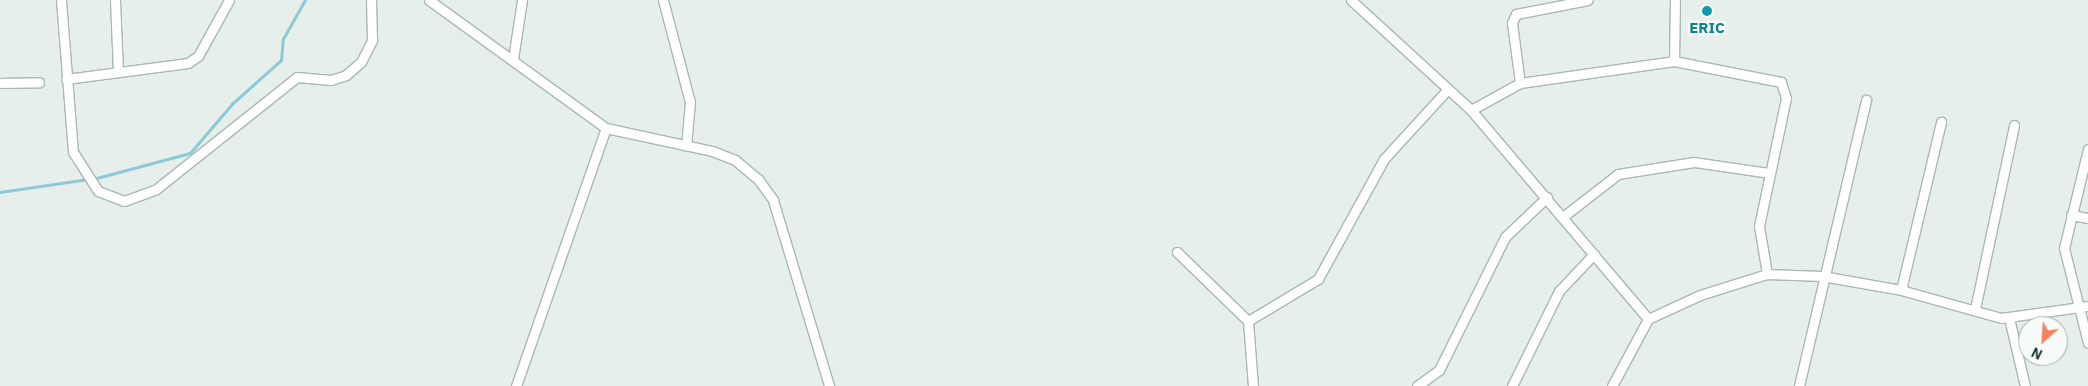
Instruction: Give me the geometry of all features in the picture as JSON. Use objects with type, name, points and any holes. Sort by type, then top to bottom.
[{"type":"street","points":[[61,0],[71,144],[78,163],[98,191],[114,200],[134,200],[154,190],[297,77],[331,80],[346,75],[361,62],[372,40],[371,0]]},
{"type":"street","points":[[115,0],[118,72]]},
{"type":"street","points":[[66,79],[188,63],[198,56],[229,0]]},
{"type":"street","points":[[429,0],[606,128],[686,146],[735,160],[758,179],[773,200],[829,386]]},
{"type":"street","points":[[513,59],[522,0]]},
{"type":"street","points":[[663,0],[690,102],[686,146]]},
{"type":"street","points":[[1351,0],[1446,91],[1471,110],[1564,216],[1648,319]]},
{"type":"street","points":[[1520,83],[1512,23],[1516,14],[1588,0]]},
{"type":"street","points":[[1674,61],[1675,0]]},
{"type":"street","points":[[1471,110],[1520,83],[1674,61],[1781,82],[1786,98],[1769,173],[1760,226],[1767,274]]},
{"type":"street","points":[[0,83],[39,82]]},
{"type":"street","points":[[1248,321],[1318,279],[1384,159],[1446,91]]},
{"type":"street","points":[[1799,386],[1822,276],[1866,100]]},
{"type":"street","points":[[1901,290],[1941,122]]},
{"type":"street","points":[[1975,309],[2014,124]]},
{"type":"street","points":[[516,386],[606,128]]},
{"type":"street","points":[[2088,149],[2064,248],[2088,343]]},
{"type":"street","points":[[1564,216],[1618,174],[1694,162],[1769,173]]},
{"type":"street","points":[[1417,386],[1439,370],[1505,237],[1547,197]]},
{"type":"street","points":[[2071,215],[2088,218]]},
{"type":"street","points":[[1177,252],[1248,321],[1253,386]]},
{"type":"street","points":[[1512,386],[1559,291],[1594,254]]},
{"type":"street","points":[[1612,386],[1648,319],[1700,295],[1767,274],[1822,276],[1901,290],[2009,318],[2088,306]]},
{"type":"street","points":[[2009,318],[2025,386]]},
{"type":"waterway","points":[[93,179],[190,153],[232,104],[281,60],[283,39],[305,0]]},
{"type":"waterway","points":[[0,192],[88,179]]},
{"type":"place","name":"ERIC","points":[[1707,11]]}]
